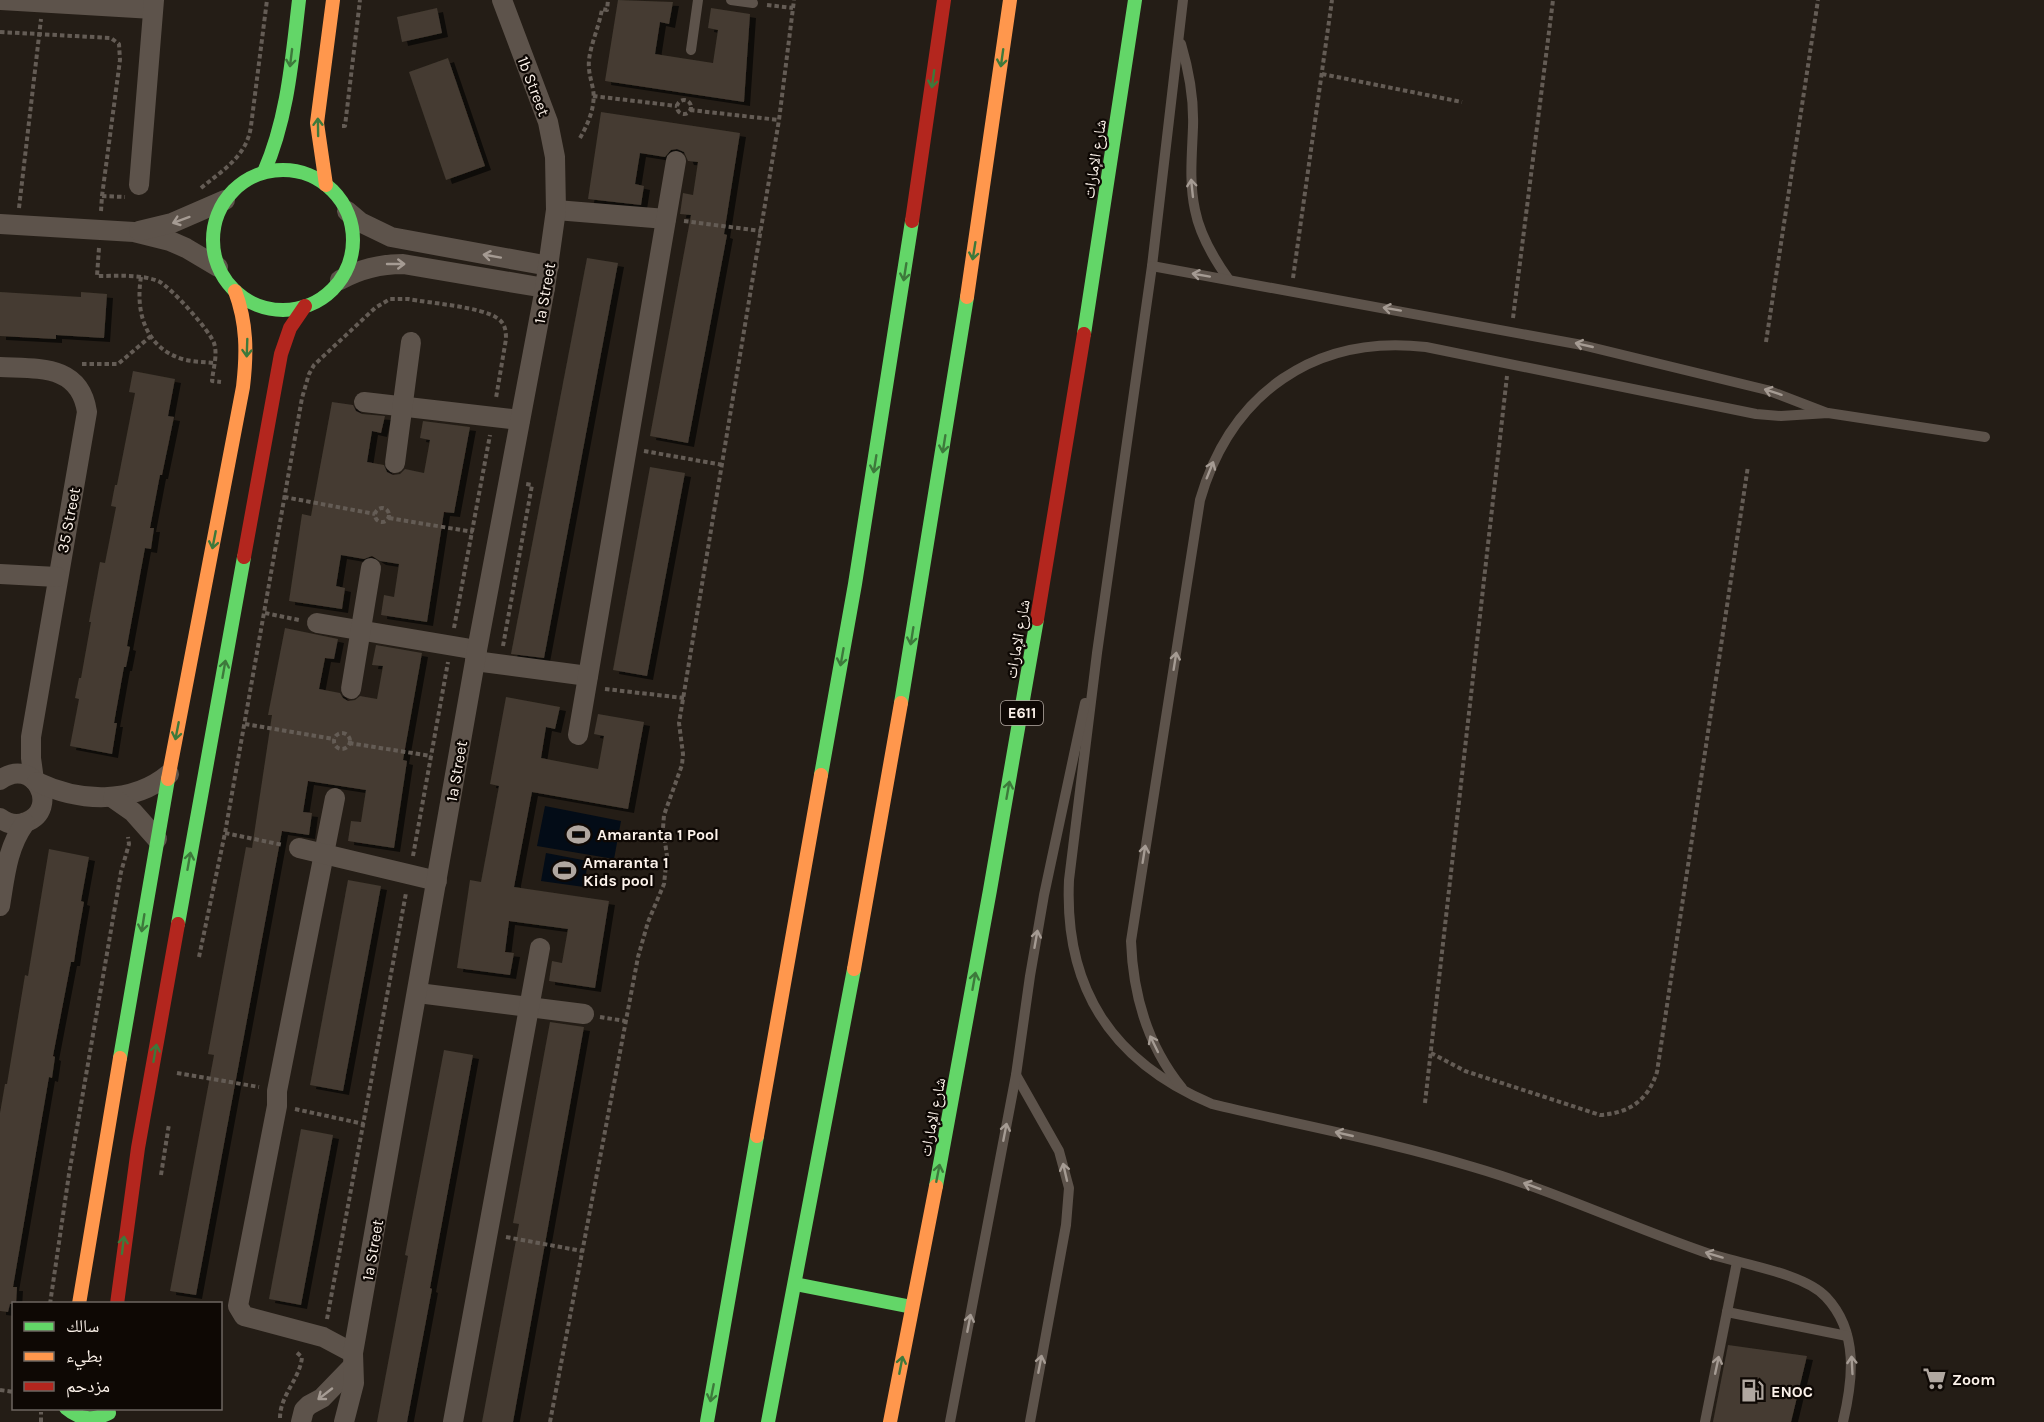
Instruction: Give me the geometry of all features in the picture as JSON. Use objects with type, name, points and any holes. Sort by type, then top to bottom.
[{"type":"main road","points":[[264,172],[272,156],[284,119],[299,0]]},
{"type":"main road","points":[[326,185],[317,127],[333,0]]},
{"type":"main road","points":[[707,1422],[859,562],[909,245],[944,0]]},
{"type":"main road","points":[[768,1422],[844,1024],[918,605],[972,264],[1010,0]]},
{"type":"main road","name":"شارع الإمارات","points":[[890,1422],[993,874],[1045,577],[1135,0]]},
{"type":"main road","points":[[290,170],[303,172],[326,185],[338,196],[347,211],[351,225],[351,253],[340,280],[330,291],[305,306],[283,309],[261,306],[235,291],[225,280],[214,253],[214,225],[225,200],[249,178],[264,172],[290,170]]},
{"type":"main road","points":[[79,1302],[169,774],[243,387],[248,351],[247,336],[241,306],[235,291]]},
{"type":"main road","points":[[117,1302],[138,1148],[281,354],[290,328],[305,306]]},
{"type":"main road","points":[[795,1284],[912,1307]]},
{"type":"main road","points":[[698,1392],[710,1356],[726,1323]]},
{"type":"main road","points":[[68,1410],[72,1414],[91,1420],[108,1414]]},
{"type":"street","points":[[1,0],[154,4],[139,185]]},
{"type":"street","name":"1b Street","points":[[502,0],[543,105],[552,139],[556,175]]},
{"type":"street","points":[[578,735],[676,161]]},
{"type":"street","name":"1a Street","points":[[344,1422],[353,1390],[353,1360],[476,655],[549,266],[556,210],[556,175]]},
{"type":"street","points":[[134,232],[172,223],[225,200]]},
{"type":"street","points":[[556,210],[666,219]]},
{"type":"street","points":[[347,211],[360,222],[391,237],[549,266]]},
{"type":"street","points":[[0,224],[134,232],[170,240],[218,267]]},
{"type":"street","points":[[340,280],[370,267],[403,264],[545,288]]},
{"type":"street","points":[[395,463],[411,342]]},
{"type":"street","points":[[0,367],[52,370],[70,379],[77,386]]},
{"type":"street","name":"35 Street","points":[[32,737],[57,577],[87,422],[86,403],[77,386]]},
{"type":"street","points":[[364,402],[520,420]]},
{"type":"street","points":[[351,689],[371,568]]},
{"type":"street","points":[[0,574],[57,577]]},
{"type":"street","points":[[316,623],[361,630],[587,681]]},
{"type":"street","points":[[7,776],[32,737]]},
{"type":"street","points":[[0,906],[8,856],[13,842],[32,817],[42,796],[31,758],[32,737]]},
{"type":"street","points":[[7,776],[21,773],[54,790],[113,798],[143,791],[169,774]]},
{"type":"street","points":[[0,818],[12,824],[32,817],[55,801],[72,794]]},
{"type":"street","points":[[113,798],[133,812],[158,839]]},
{"type":"street","points":[[301,1422],[304,1410],[322,1398],[353,1360],[324,1337],[244,1316],[238,1306],[335,798]]},
{"type":"street","points":[[0,818],[6,837],[8,856]]},
{"type":"street","points":[[299,849],[437,881]]},
{"type":"street","points":[[453,1422],[540,948]]},
{"type":"street","points":[[418,993],[584,1014]]},
{"type":"lane","points":[[691,50],[698,0]]},
{"type":"lane","points":[[731,0],[753,3]]},
{"type":"lane","points":[[1183,0],[1152,266],[1097,653],[1069,880],[1068,909],[1071,938],[1077,966],[1088,992],[1107,1025],[1138,1061],[1161,1079],[1212,1104],[1386,1143],[1473,1167],[1560,1196],[1703,1252],[1787,1275],[1815,1287],[1835,1308],[1851,1352],[1852,1379],[1843,1422]]},
{"type":"lane","points":[[1179,38],[1192,103],[1191,179],[1195,212],[1209,248],[1230,280]]},
{"type":"lane","points":[[1152,266],[1511,330],[1582,345],[1760,388],[1828,413]]},
{"type":"lane","points":[[1186,1093],[1159,1054],[1144,1022],[1135,988],[1131,941],[1200,500],[1214,459],[1236,423],[1266,392],[1302,367],[1341,351],[1384,345],[1405,345],[1756,414],[1781,416],[1828,413],[1985,437]]},
{"type":"lane","points":[[950,1422],[1016,1076],[1044,895],[1097,653]]},
{"type":"lane","points":[[1016,1076],[1059,1151],[1069,1188],[1066,1226],[1030,1422]]},
{"type":"lane","points":[[1705,1422],[1737,1262]]},
{"type":"lane","points":[[1727,1312],[1847,1336]]},
{"type":"path","points":[[580,138],[590,116],[593,96],[589,59],[602,9],[607,10],[609,0]]},
{"type":"path","points":[[550,1422],[638,957],[648,922],[664,884],[667,856],[663,828],[664,815],[682,765],[679,723],[779,120],[794,0]]},
{"type":"path","points":[[1291,291],[1332,0]]},
{"type":"path","points":[[1511,330],[1553,0]]},
{"type":"path","points":[[1766,342],[1818,0]]},
{"type":"path","points":[[19,209],[43,2]]},
{"type":"path","points":[[753,3],[794,8]]},
{"type":"path","points":[[0,32],[111,38],[119,44],[120,60],[102,196]]},
{"type":"path","points":[[1322,74],[1462,102]]},
{"type":"path","points":[[593,96],[677,106]]},
{"type":"path","points":[[677,106],[679,102],[686,100],[690,102],[690,110]]},
{"type":"path","points":[[677,106],[682,113],[690,110],[779,120]]},
{"type":"path","points":[[666,219],[761,231]]},
{"type":"path","points":[[141,277],[139,304],[141,316],[151,336],[176,356],[186,360],[214,363]]},
{"type":"path","points":[[77,386],[82,363],[118,364],[151,336]]},
{"type":"path","points":[[1425,1103],[1509,364]]},
{"type":"path","points":[[627,448],[723,465]]},
{"type":"path","points":[[1431,1053],[1465,1071],[1600,1115],[1624,1112],[1642,1100],[1649,1092],[1658,1072],[1748,466]]},
{"type":"path","points":[[284,497],[375,514]]},
{"type":"path","points":[[375,514],[377,510],[387,509],[389,518]]},
{"type":"path","points":[[375,514],[378,521],[387,521],[389,518],[473,532]]},
{"type":"path","points":[[265,613],[316,623]]},
{"type":"path","points":[[587,681],[684,698]]},
{"type":"path","points":[[245,724],[334,739],[342,733],[350,738],[350,743]]},
{"type":"path","points":[[334,739],[334,744],[342,749],[350,743],[431,756]]},
{"type":"path","points":[[50,1302],[70,1163],[121,872],[129,844],[126,830]]},
{"type":"path","points":[[225,833],[299,849]]},
{"type":"path","points":[[177,1072],[364,1124]]},
{"type":"path","points":[[488,1234],[582,1251]]},
{"type":"path","points":[[281,1422],[280,1411],[284,1400],[301,1369],[302,1357],[294,1349]]},
{"type":"shaded area","name":"Amaranta 1 Pool","points":[[545,806],[621,821],[614,859],[537,846]]},
{"type":"shaded area","name":"Amaranta 1 Kids pool","points":[[546,853],[588,861],[584,887],[541,881]]},
{"type":"building","points":[[618,0],[673,2],[669,24],[660,22],[655,54],[713,63],[718,30],[708,28],[711,8],[750,14],[744,102],[605,81]]},
{"type":"building","points":[[437,8],[442,33],[402,42],[397,17]]},
{"type":"building","points":[[448,58],[485,166],[446,180],[409,72]]},
{"type":"building","points":[[601,112],[740,133],[724,234],[727,235],[688,443],[650,436],[691,215],[680,214],[683,193],[693,195],[698,162],[688,161],[684,152],[677,149],[671,150],[665,157],[640,153],[635,184],[644,186],[641,205],[588,199]]},
{"type":"building","points":[[587,258],[618,263],[544,658],[511,654]]},
{"type":"building","points":[[0,292],[81,297],[81,292],[107,294],[104,338],[56,335],[56,339],[0,336]]},
{"type":"building","points":[[133,371],[175,379],[168,416],[174,417],[150,528],[154,528],[151,549],[145,548],[127,646],[130,647],[114,723],[117,723],[112,754],[70,746],[79,699],[75,698],[79,678],[81,678],[100,562],[105,563],[116,507],[111,506],[135,393],[129,392]]},
{"type":"building","points":[[332,402],[353,405],[356,411],[362,414],[385,416],[381,433],[372,431],[367,462],[384,465],[387,472],[393,475],[400,474],[405,469],[424,473],[430,440],[420,438],[423,421],[470,427],[454,513],[444,512],[427,622],[381,615],[384,595],[394,597],[399,564],[380,561],[372,556],[364,559],[341,555],[336,586],[345,588],[342,609],[289,601],[302,514],[311,516]]},
{"type":"building","points":[[650,467],[685,473],[647,676],[613,670]]},
{"type":"building","points":[[285,628],[338,639],[334,659],[325,658],[319,689],[340,693],[348,701],[360,696],[377,699],[383,666],[372,665],[376,645],[422,653],[403,760],[407,761],[394,848],[348,841],[351,821],[361,822],[366,790],[308,781],[303,812],[312,813],[309,835],[282,831],[196,1295],[170,1291],[214,1055],[208,1054],[246,847],[252,848],[272,715],[268,715]]},
{"type":"building","points":[[506,697],[560,707],[555,729],[546,727],[541,758],[598,769],[604,736],[594,734],[598,714],[644,722],[628,809],[532,792],[514,887],[609,901],[595,988],[549,981],[552,961],[562,963],[568,929],[509,921],[505,952],[514,953],[510,975],[457,968],[470,880],[481,882],[499,786],[490,784]]},
{"type":"building","points":[[49,849],[89,857],[74,962],[71,962],[53,1056],[55,1057],[52,1078],[49,1077],[13,1287],[17,1287],[16,1302],[10,1304],[8,1312],[0,1311],[0,1113],[25,975],[28,976]]},
{"type":"building","points":[[348,880],[381,886],[343,1091],[310,1085]]},
{"type":"building","points":[[550,1022],[584,1027],[513,1422],[482,1422],[519,1224],[513,1223]]},
{"type":"building","points":[[444,1050],[473,1055],[430,1288],[432,1289],[407,1422],[377,1422],[408,1256],[405,1255]]},
{"type":"building","points":[[301,1129],[333,1135],[301,1305],[269,1299]]},
{"type":"building","points":[[1728,1345],[1807,1356],[1791,1422],[1713,1422]]},
{"type":"traffic: fast","points":[[264,172],[284,109],[299,0]]},
{"type":"traffic: fast","points":[[1084,334],[1135,0]]},
{"type":"traffic: fast","points":[[283,170],[310,176],[322,182],[332,191],[341,201],[347,213],[353,240],[347,267],[341,279],[332,289],[322,298],[310,304],[283,310],[256,304],[244,298],[234,289],[225,279],[219,267],[213,240],[219,213],[225,201],[234,191],[244,182],[256,176],[283,170]]},
{"type":"traffic: fast","points":[[821,775],[855,584],[912,221]]},
{"type":"traffic: fast","points":[[901,703],[967,297]]},
{"type":"traffic: fast","points":[[178,924],[244,557]]},
{"type":"traffic: fast","points":[[936,1186],[1037,619]]},
{"type":"traffic: fast","points":[[120,1058],[168,779]]},
{"type":"traffic: fast","points":[[768,1422],[854,969]]},
{"type":"traffic: fast","points":[[707,1422],[757,1136]]},
{"type":"traffic: fast","points":[[795,1284],[912,1307]]},
{"type":"traffic: fast","points":[[69,1410],[87,1418],[109,1413]]},
{"type":"traffic: slow","points":[[326,185],[317,123],[333,0]]},
{"type":"traffic: slow","points":[[967,297],[1010,0]]},
{"type":"traffic: slow","points":[[168,779],[243,387],[245,338],[242,315],[235,291]]},
{"type":"traffic: slow","points":[[854,969],[901,703]]},
{"type":"traffic: slow","points":[[757,1136],[821,775]]},
{"type":"traffic: slow","points":[[79,1302],[120,1058]]},
{"type":"traffic: slow","points":[[890,1422],[936,1186]]},
{"type":"traffic: jam","points":[[912,221],[944,0]]},
{"type":"traffic: jam","points":[[244,557],[281,354],[290,328],[305,306]]},
{"type":"traffic: jam","points":[[1037,619],[1084,334]]},
{"type":"traffic: jam","points":[[117,1302],[138,1148],[178,924]]},
{"type":"place","name":"Amaranta 1 Pool","points":[[579,834]]},
{"type":"place","name":"Amaranta 1 Kids pool","points":[[565,871]]},
{"type":"place","name":"Zoom","points":[[1934,1379]]},
{"type":"place","name":"ENOC","points":[[1753,1391]]}]
